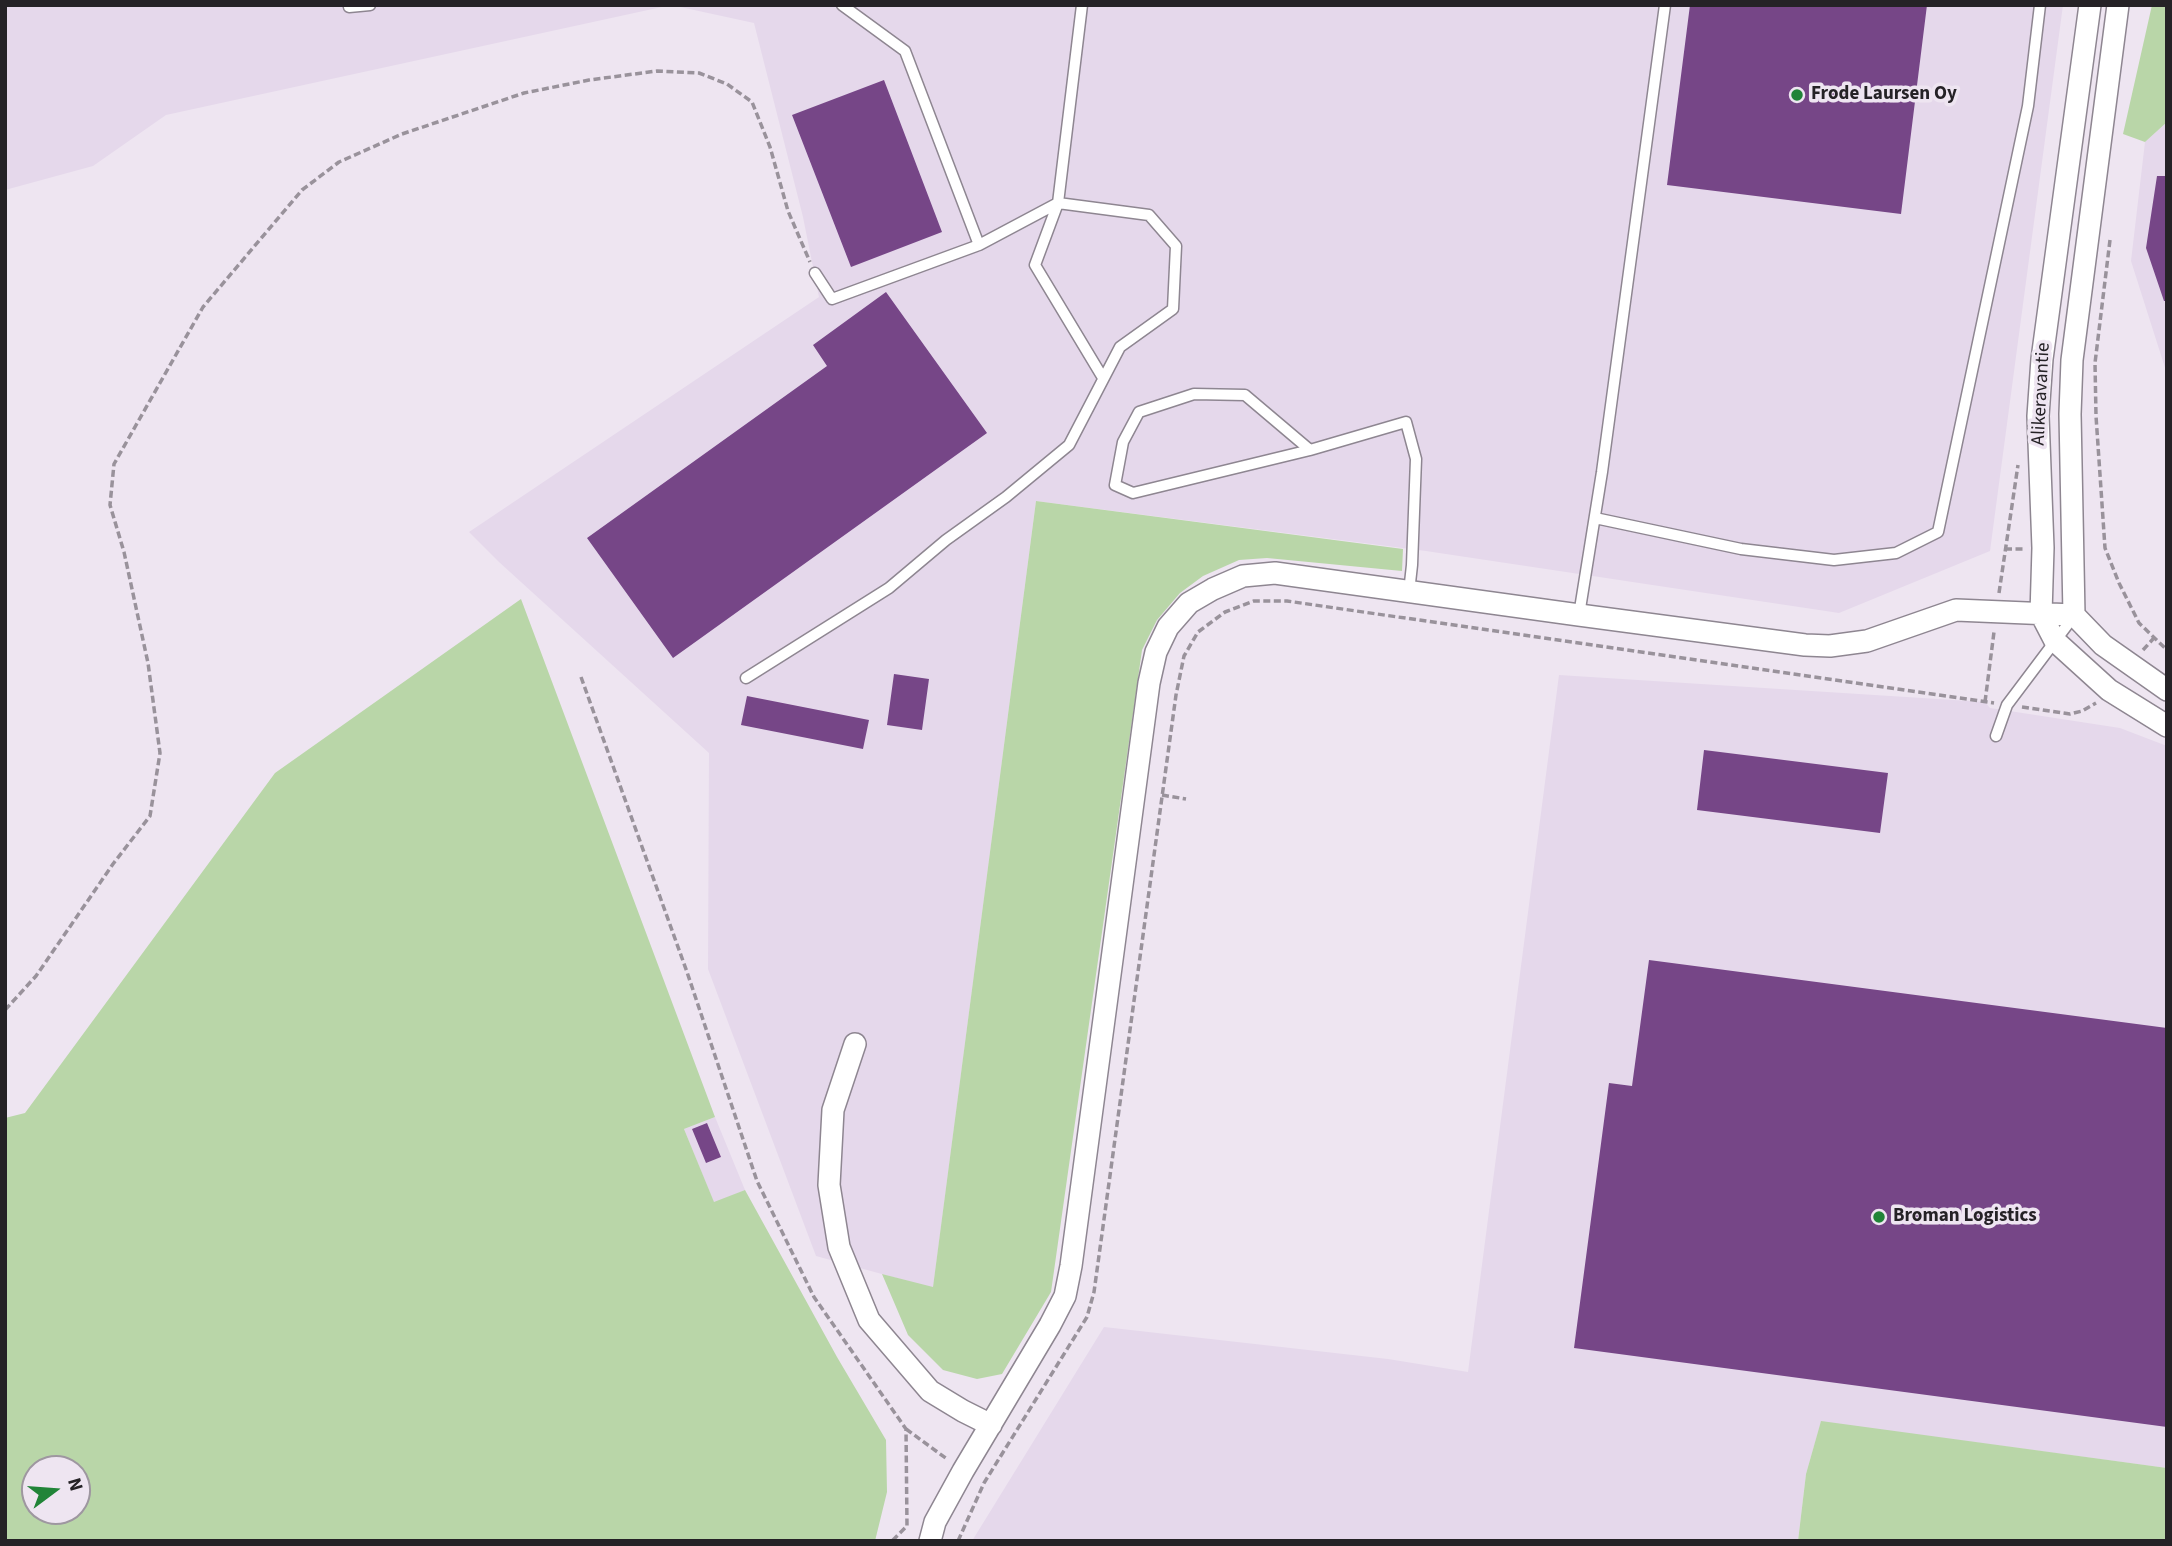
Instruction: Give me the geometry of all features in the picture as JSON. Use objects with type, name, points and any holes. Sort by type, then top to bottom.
[{"type":"street","name":"Alikeravantie","points":[[2090,5],[2042,359],[2038,416],[2043,548],[2041,614],[2055,641],[2109,690],[2167,726]]},
{"type":"street","name":"Alikeravantie","points":[[2074,615],[2070,414],[2072,360],[2118,5]]},
{"type":"street","points":[[930,1541],[935,1522],[962,1471],[1065,1296],[1149,683],[1156,652],[1168,627],[1189,604],[1213,589],[1243,576],[1275,573],[1805,645],[1830,646],[1867,642],[1956,610],[2074,615],[2103,645],[2129,666],[2167,690]]},
{"type":"street","points":[[855,1044],[833,1110],[829,1185],[838,1247],[869,1320],[930,1391],[991,1424]]},
{"type":"lane","points":[[349,7],[370,5]]},
{"type":"lane","points":[[842,5],[905,51],[979,245]]},
{"type":"lane","points":[[1082,5],[1058,203],[1035,265],[1102,378]]},
{"type":"lane","points":[[1579,615],[1595,518],[1665,5]]},
{"type":"lane","points":[[1595,518],[1741,549],[1834,560],[1896,553],[1938,532],[2028,106],[2040,5]]},
{"type":"lane","points":[[746,678],[888,588],[946,540],[1006,498],[1069,445],[1120,347],[1172,309],[1176,246],[1149,215],[1058,203],[979,245],[832,299],[815,273]]},
{"type":"lane","points":[[1310,450],[1245,395],[1194,394],[1139,412],[1124,442],[1115,485],[1133,493],[1310,450],[1406,422],[1416,459],[1409,592]]},
{"type":"lane","points":[[1996,736],[2007,705],[2074,615]]},
{"type":"path","points":[[5,1010],[36,976],[113,864],[150,816],[160,753],[148,663],[124,552],[110,505],[114,464],[203,307],[302,190],[339,162],[402,134],[524,93],[589,80],[657,71],[699,73],[727,84],[752,103],[770,147],[788,211],[815,273]]},
{"type":"path","points":[[2112,228],[2095,363],[2105,548],[2139,623],[2167,650]]},
{"type":"path","points":[[958,1541],[984,1483],[1087,1317],[1094,1292],[1176,695],[1184,656],[1198,632],[1207,625],[1225,612],[1254,601],[1287,601],[2070,713],[2094,705],[2109,690]]},
{"type":"path","points":[[2129,666],[2153,639]]},
{"type":"path","points":[[581,677],[687,972],[757,1181],[814,1297],[906,1429],[962,1471],[984,1483]]},
{"type":"path","points":[[1162,795],[1186,799]]},
{"type":"path","points":[[892,1541],[907,1526],[906,1429]]},
{"type":"shaded area","points":[[5,5],[671,5],[166,115],[93,166],[5,190]]},
{"type":"shaded area","points":[[671,5],[2063,5],[1990,551],[1839,613],[1426,551],[1036,501],[933,1288],[816,1256],[708,969],[709,753],[469,532],[819,297],[803,217],[754,23]]},
{"type":"shaded area","points":[[2167,122],[2167,374],[2131,261],[2145,142]]},
{"type":"shaded area","points":[[1559,675],[1985,702],[1990,708],[2120,728],[2167,746],[2167,1468],[1821,1422],[1806,1474],[1798,1541],[972,1541],[1104,1327],[1388,1359],[1468,1372]]},
{"type":"shaded area","points":[[715,1117],[745,1190],[714,1203],[684,1129]]},
{"type":"green space","points":[[2152,5],[2167,5],[2167,122],[2145,142],[2123,134]]},
{"type":"green space","points":[[1036,501],[1403,549],[1402,571],[1267,558],[1239,560],[1203,576],[1180,593],[1157,620],[1142,650],[1051,1292],[1002,1374],[977,1379],[943,1370],[908,1335],[882,1274],[933,1287]]},
{"type":"green space","points":[[521,599],[715,1117],[684,1129],[714,1202],[745,1190],[886,1440],[887,1492],[875,1541],[5,1541],[5,1118],[25,1113],[275,773]]},
{"type":"green space","points":[[1821,1421],[2167,1468],[2167,1541],[1798,1541],[1806,1474]]},
{"type":"building","name":"Frode Laursen Oy","points":[[1690,5],[1927,5],[1901,214],[1667,185]]},
{"type":"building","points":[[884,80],[942,232],[851,267],[792,115]]},
{"type":"building","points":[[2157,176],[2167,176],[2167,301],[2164,301],[2146,248]]},
{"type":"building","points":[[886,292],[987,433],[673,658],[587,538],[827,366],[813,345]]},
{"type":"building","points":[[894,674],[929,679],[922,730],[887,725]]},
{"type":"building","points":[[747,696],[869,720],[863,749],[741,725]]},
{"type":"building","points":[[1704,750],[1888,773],[1880,833],[1697,810]]},
{"type":"building","name":"Broman Logistics","points":[[1649,960],[2167,1028],[2167,1427],[1574,1348],[1609,1083],[1632,1086]]},
{"type":"building","points":[[707,1123],[721,1157],[706,1163],[692,1129]]},
{"type":"place","name":"Frode Laursen Oy","points":[[1797,95]]},
{"type":"place","name":"Broman Logistics","points":[[1879,1217]]}]
